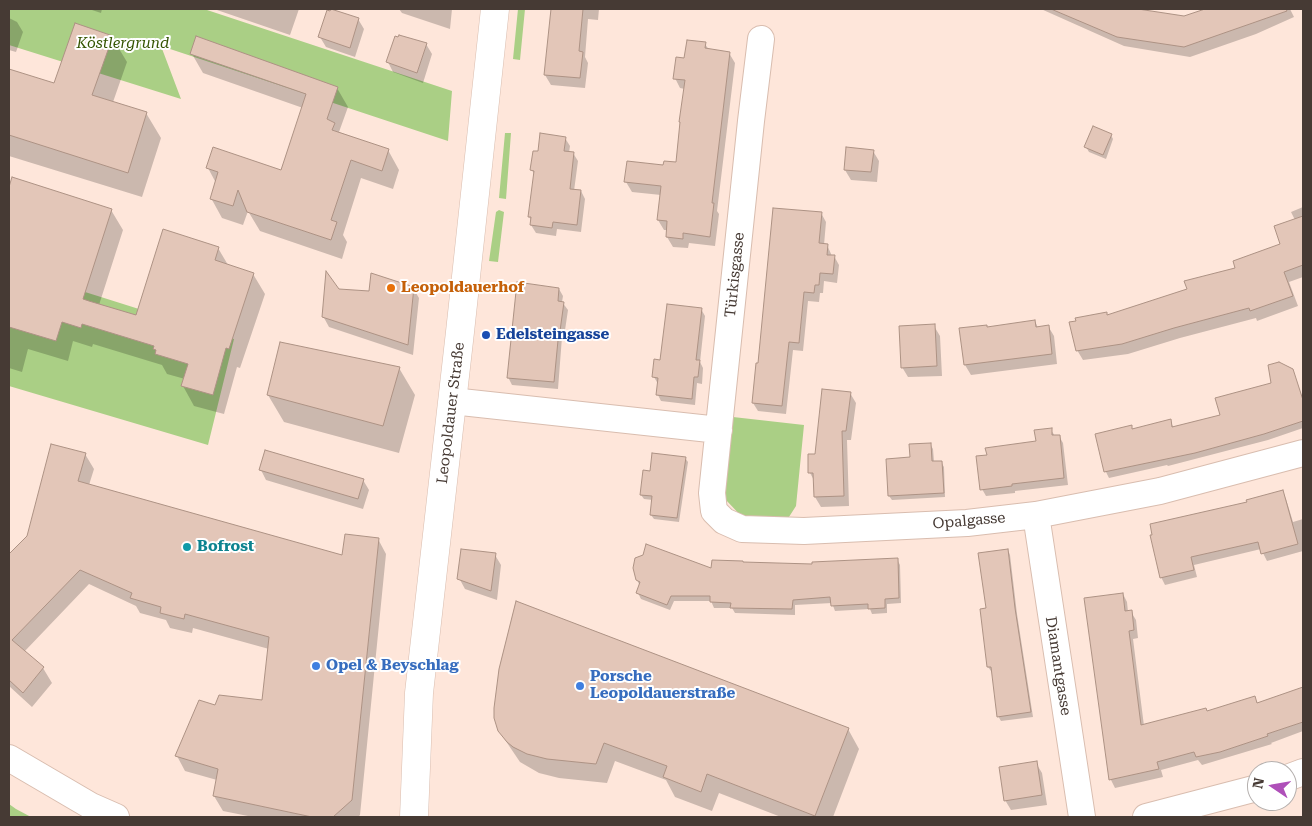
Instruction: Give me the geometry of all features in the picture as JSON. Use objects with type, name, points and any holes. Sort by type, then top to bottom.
[{"type":"main road","name":"Leopoldauer Straße","points":[[414,817],[419,693],[495,9]]},
{"type":"street","name":"Türkisgasse","points":[[719,430],[751,121],[762,39]]},
{"type":"street","points":[[452,401],[719,430]]},
{"type":"street","name":"Opalgasse","points":[[719,430],[712,493],[714,511],[724,521],[742,529],[804,531],[967,524],[1036,515],[1160,492],[1303,453]]},
{"type":"street","name":"Diamantgasse","points":[[1036,515],[1082,817]]},
{"type":"street","points":[[9,758],[91,806],[116,817]]},
{"type":"street","points":[[1146,817],[1247,791]]},
{"type":"green space","name":"Köstlergrund","points":[[9,9],[204,9],[452,91],[448,141],[161,46],[181,99],[9,45]]},
{"type":"green space","points":[[518,9],[525,9],[520,60],[513,59]]},
{"type":"green space","points":[[505,133],[511,133],[506,199],[499,198]]},
{"type":"green space","points":[[499,210],[504,212],[498,262],[489,261],[496,212]]},
{"type":"green space","points":[[9,268],[234,339],[208,445],[9,386]]},
{"type":"green space","points":[[733,417],[804,425],[796,506],[787,520],[744,519],[726,500],[726,465]]},
{"type":"green space","points":[[9,804],[16,809],[31,817],[9,817]]},
{"type":"building","points":[[331,9],[359,18],[350,48],[318,37],[327,10],[330,11]]},
{"type":"building","points":[[551,9],[583,9],[579,51],[583,52],[580,78],[544,75]]},
{"type":"building","points":[[1051,9],[1138,9],[1184,16],[1205,9],[1286,9],[1287,11],[1184,47],[1117,37]]},
{"type":"building","points":[[75,23],[113,36],[92,95],[147,112],[128,173],[9,135],[9,69],[54,83]]},
{"type":"building","points":[[399,35],[427,43],[417,73],[386,62],[395,36],[398,37]]},
{"type":"building","points":[[196,36],[338,87],[327,119],[335,123],[332,130],[389,149],[382,171],[351,160],[331,220],[337,222],[331,240],[247,212],[238,190],[233,206],[210,199],[218,172],[206,168],[213,147],[281,170],[306,94],[190,54]]},
{"type":"building","points":[[687,40],[706,42],[705,48],[730,52],[712,203],[714,203],[710,237],[683,233],[683,239],[666,237],[667,221],[657,220],[661,186],[624,182],[627,161],[663,165],[664,161],[676,162],[685,80],[673,79],[676,57],[684,58]]},
{"type":"building","points":[[1093,126],[1112,134],[1103,155],[1084,147]]},
{"type":"building","points":[[540,133],[566,137],[564,151],[574,152],[570,189],[581,190],[577,225],[553,222],[552,228],[530,225],[531,217],[528,217],[534,171],[530,170],[533,151],[538,151]]},
{"type":"building","points":[[846,147],[874,150],[871,172],[844,170]]},
{"type":"building","points":[[12,177],[112,209],[83,299],[136,315],[163,229],[219,247],[215,260],[254,273],[229,349],[226,348],[213,395],[181,386],[188,364],[155,354],[154,346],[82,324],[81,328],[62,322],[56,341],[9,327],[9,187]]},
{"type":"building","points":[[773,208],[822,212],[819,243],[828,244],[827,255],[835,255],[833,274],[820,273],[819,285],[815,285],[814,293],[804,292],[799,343],[789,342],[782,406],[752,403],[756,363],[758,363]]},
{"type":"building","points":[[1303,216],[1303,265],[1284,272],[1293,296],[1250,311],[1249,308],[1122,344],[1076,351],[1069,322],[1076,321],[1075,318],[1107,312],[1107,315],[1187,289],[1184,281],[1235,268],[1233,261],[1280,244],[1274,226]]},
{"type":"building","name":"Leopoldauerhof","points":[[326,271],[339,289],[369,291],[371,273],[414,287],[408,345],[322,317]]},
{"type":"building","points":[[517,282],[559,288],[558,301],[564,302],[554,382],[507,378]]},
{"type":"building","points":[[667,304],[702,308],[696,360],[700,360],[698,377],[694,377],[692,399],[656,395],[658,378],[652,377],[654,359],[660,360]]},
{"type":"building","points":[[1035,320],[1036,327],[1049,325],[1052,354],[964,365],[959,328],[987,325],[987,327]]},
{"type":"building","points":[[935,324],[937,366],[901,368],[899,326]]},
{"type":"building","points":[[280,342],[400,367],[383,426],[267,395]]},
{"type":"building","points":[[1279,362],[1293,369],[1303,400],[1303,421],[1195,453],[1104,472],[1095,434],[1132,425],[1132,429],[1171,419],[1172,427],[1220,415],[1215,398],[1271,383],[1268,365]]},
{"type":"building","points":[[822,389],[851,392],[846,431],[842,431],[844,496],[814,497],[813,473],[808,473],[808,454],[815,454]]},
{"type":"building","points":[[1052,428],[1052,435],[1060,435],[1064,478],[980,490],[976,456],[987,455],[985,448],[1036,441],[1034,430]]},
{"type":"building","points":[[931,443],[932,461],[942,461],[944,493],[888,496],[886,459],[910,457],[909,444]]},
{"type":"building","points":[[51,444],[86,453],[78,481],[342,555],[345,534],[379,538],[352,800],[333,817],[312,817],[213,796],[218,769],[175,756],[199,700],[215,705],[219,695],[262,700],[269,637],[185,614],[184,619],[160,613],[161,607],[130,598],[132,593],[80,570],[12,640],[44,667],[23,693],[9,680],[9,554],[27,536]]},
{"type":"building","points":[[265,450],[364,479],[358,499],[259,470]]},
{"type":"building","points":[[652,453],[686,457],[677,518],[650,515],[652,496],[640,495],[643,470],[650,471]]},
{"type":"building","points":[[1283,490],[1298,544],[1261,554],[1258,542],[1191,557],[1194,570],[1160,578],[1150,535],[1152,535],[1150,524],[1247,502],[1246,500]]},
{"type":"building","points":[[646,544],[711,568],[712,560],[812,564],[812,562],[898,558],[899,598],[885,599],[885,608],[868,609],[868,604],[831,606],[830,597],[793,600],[792,609],[730,608],[731,603],[710,602],[710,596],[671,596],[667,605],[636,593],[640,582],[636,580],[633,568],[635,558],[643,555]]},
{"type":"building","points":[[461,549],[496,553],[491,591],[457,579]]},
{"type":"building","points":[[1008,549],[1031,712],[997,717],[991,667],[987,667],[980,609],[986,608],[978,553]]},
{"type":"building","points":[[1123,593],[1125,611],[1132,610],[1134,630],[1129,631],[1141,725],[1206,708],[1207,711],[1255,696],[1257,703],[1303,687],[1303,722],[1220,752],[1196,757],[1194,752],[1157,762],[1159,769],[1109,780],[1084,598]]},
{"type":"building","points":[[516,601],[849,728],[815,816],[707,774],[701,792],[663,777],[667,766],[604,743],[596,764],[547,759],[527,754],[513,747],[498,731],[494,718],[494,708],[499,669]]},
{"type":"building","points":[[1037,761],[1042,795],[1004,801],[999,767]]},
{"type":"place","name":"Leopoldauerhof","points":[[391,288]]},
{"type":"place","name":"Edelsteingasse","points":[[486,335]]},
{"type":"place","name":"Bofrost","points":[[187,547]]},
{"type":"place","name":"Opel & Beyschlag","points":[[316,666]]},
{"type":"place","name":"Porsche Leopoldauerstraße","points":[[580,686]]}]
